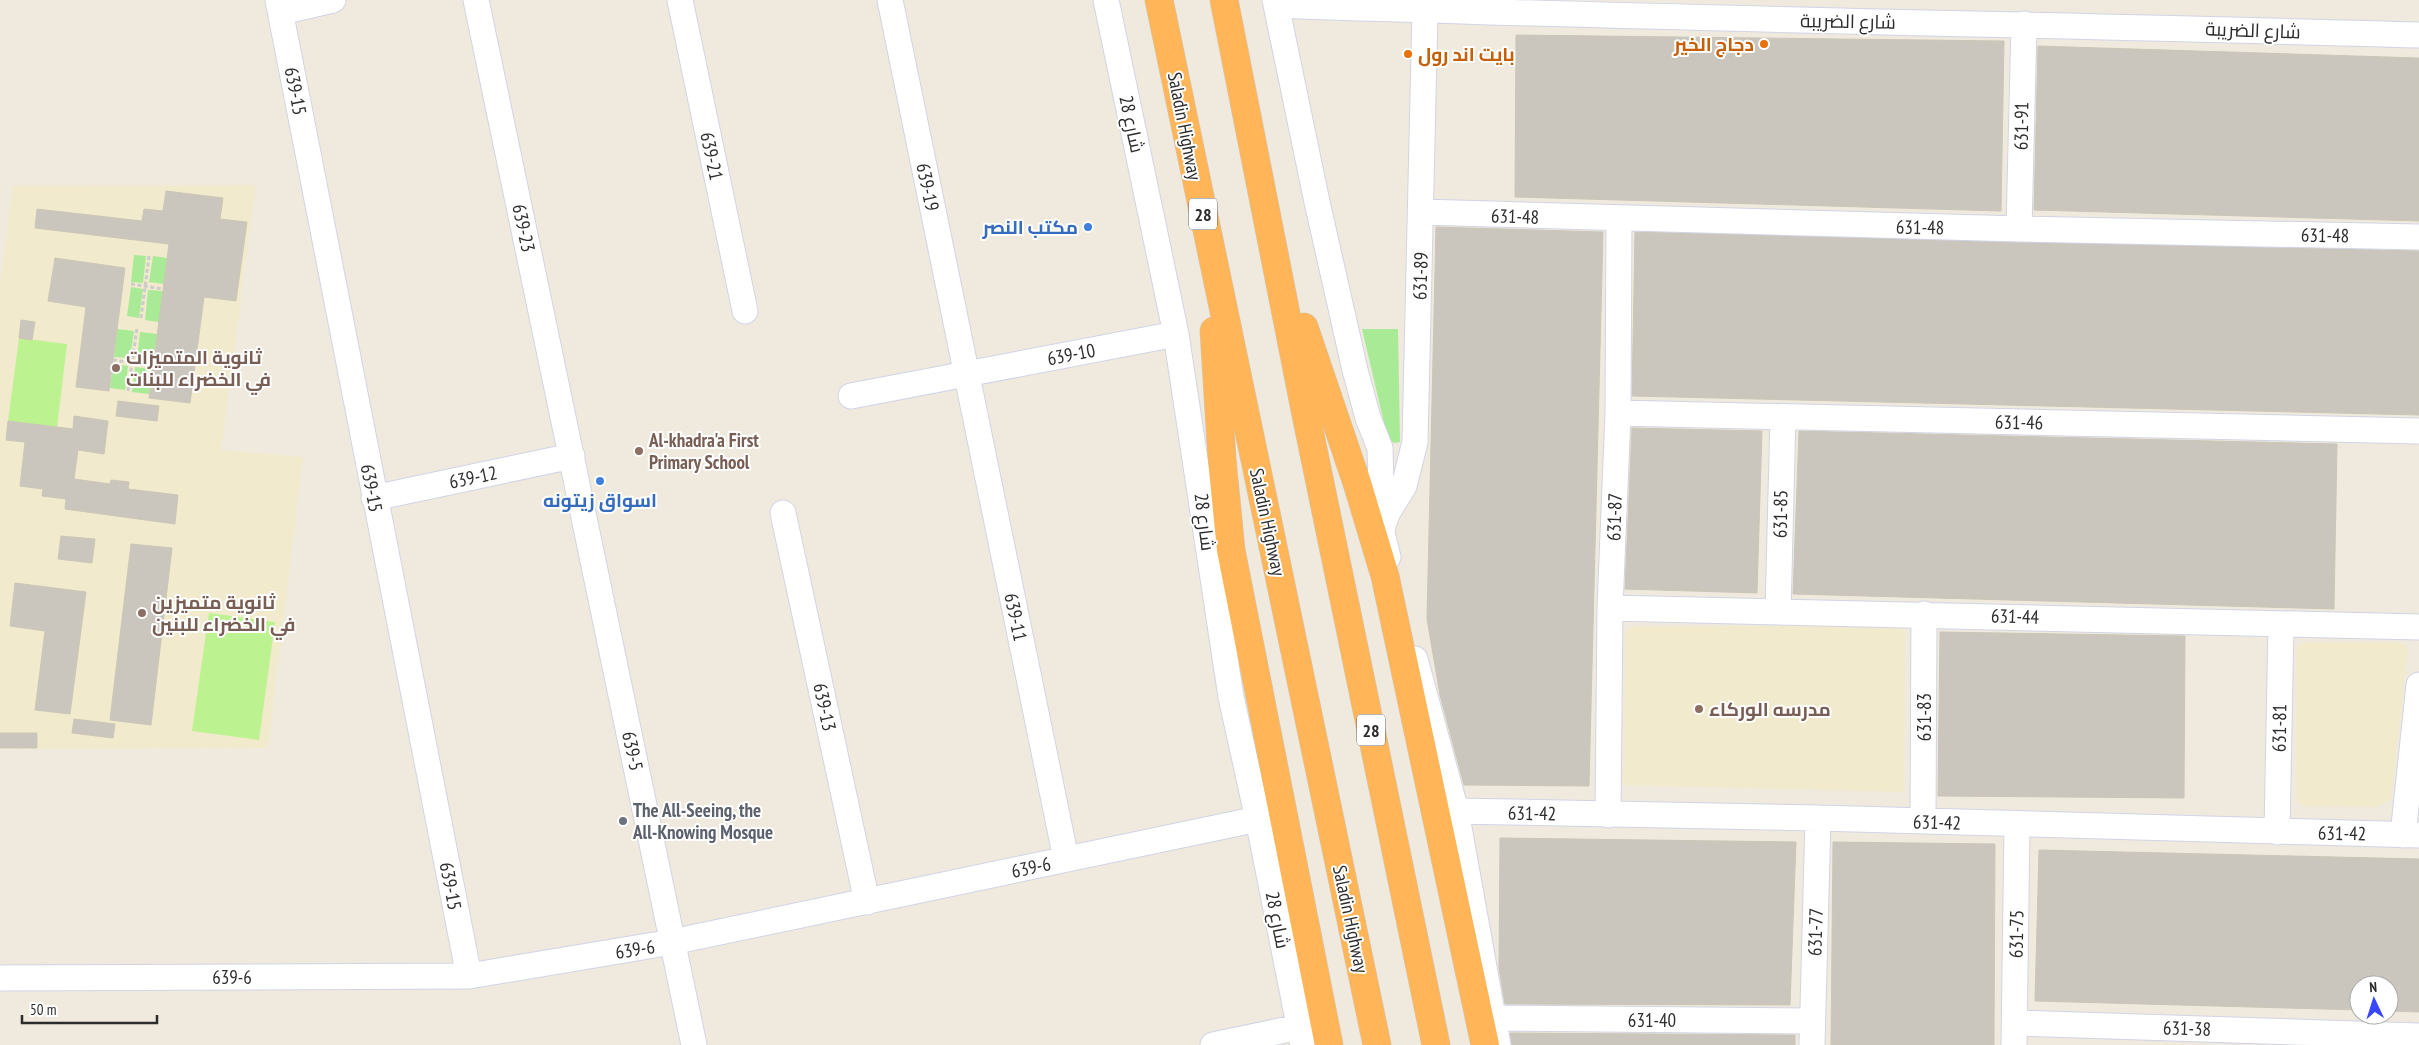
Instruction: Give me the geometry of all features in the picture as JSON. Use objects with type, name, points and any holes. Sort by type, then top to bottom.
[{"type":"highway","name":"Saladin Highway","points":[[1160,0],[1208,242],[1377,1045]]},
{"type":"highway","name":"28","points":[[1224,0],[1272,230],[1306,415],[1436,1045]]},
{"type":"highway","points":[[1272,230],[1360,492],[1385,576],[1484,1045]]},
{"type":"highway","points":[[1208,242],[1220,442],[1231,550],[1330,1045]]},
{"type":"street","points":[[280,6],[333,0]]},
{"type":"street","name":"639-23","points":[[476,0],[572,456]]},
{"type":"street","name":"639-21","points":[[680,0],[744,311]]},
{"type":"street","name":"639-19","points":[[890,0],[966,374]]},
{"type":"street","name":"شارع 28","points":[[1106,0],[1176,334],[1220,635],[1231,697],[1258,818],[1301,1036]]},
{"type":"street","points":[[1276,3],[1317,202],[1353,361],[1363,403],[1380,448],[1385,576]]},
{"type":"street","name":"شارع الضريبة","points":[[1276,3],[1426,11],[1653,8],[1852,11],[2024,24],[2419,35]]},
{"type":"street","name":"639-15","points":[[280,6],[374,498],[469,976]]},
{"type":"street","name":"631-89","points":[[1382,533],[1388,512],[1399,497],[1407,479],[1415,442],[1426,11]]},
{"type":"street","name":"631-91","points":[[2019,229],[2024,24]]},
{"type":"street","name":"631-48","points":[[1422,212],[1619,219],[2419,237]]},
{"type":"street","name":"631-87","points":[[1608,815],[1610,608],[1618,413],[1619,219]]},
{"type":"street","name":"639-10","points":[[851,396],[1176,334]]},
{"type":"street","name":"639-11","points":[[966,374],[1066,859]]},
{"type":"street","name":"631-46","points":[[1618,413],[2419,431]]},
{"type":"street","name":"631-85","points":[[1778,611],[1783,417]]},
{"type":"street","name":"639-12","points":[[374,498],[572,456]]},
{"type":"street","name":"639-5","points":[[572,456],[694,1045]]},
{"type":"street","name":"639-13","points":[[783,513],[866,902]]},
{"type":"street","points":[[1382,533],[1456,811],[1498,1045]]},
{"type":"street","name":"631-44","points":[[1610,608],[2419,627]]},
{"type":"street","name":"631-83","points":[[1923,821],[1924,614]]},
{"type":"street","name":"631-81","points":[[2278,832],[2281,624]]},
{"type":"street","points":[[2411,835],[2419,685]]},
{"type":"street","name":"631-42","points":[[1456,811],[1818,818],[2411,835]]},
{"type":"street","name":"639-6","points":[[0,978],[469,976],[672,942],[1258,818]]},
{"type":"street","name":"631-77","points":[[1812,1033],[1818,818]]},
{"type":"street","name":"631-75","points":[[2014,1034],[2017,824]]},
{"type":"street","name":"631-40","points":[[1492,1018],[1812,1033]]},
{"type":"street","name":"631-38","points":[[2014,1034],[2419,1036]]},
{"type":"street","points":[[1212,1045],[1301,1036]]},
{"type":"path","points":[[141,318],[149,256]]},
{"type":"path","points":[[131,284],[164,289]]},
{"type":"path","points":[[128,391],[137,328]]},
{"type":"path","points":[[113,360],[153,366]]},
{"type":"shaded area","points":[[256,185],[221,450],[303,457],[268,748],[0,749],[0,285],[13,186]]},
{"type":"shaded area","points":[[1632,626],[1905,626],[1904,792],[1623,785],[1625,632]]},
{"type":"shaded area","points":[[2303,642],[2401,642],[2408,649],[2391,799],[2377,807],[2303,806],[2296,801],[2296,647]]},
{"type":"green space","points":[[134,255],[146,256],[143,283],[131,282]]},
{"type":"green space","points":[[153,256],[167,258],[164,284],[149,282]]},
{"type":"green space","points":[[131,287],[143,289],[139,318],[127,316]]},
{"type":"green space","points":[[148,290],[163,291],[159,322],[145,320]]},
{"type":"green space","points":[[117,329],[134,331],[130,358],[114,357]]},
{"type":"green space","points":[[1362,329],[1398,329],[1400,442],[1394,443],[1388,440]]},
{"type":"green space","points":[[140,332],[157,334],[154,362],[137,360]]},
{"type":"green space","points":[[19,338],[67,344],[57,427],[8,421]]},
{"type":"green space","points":[[113,364],[128,366],[125,390],[110,388]]},
{"type":"green space","points":[[135,367],[153,369],[149,394],[132,392]]},
{"type":"green space","points":[[209,613],[275,622],[259,740],[192,731]]},
{"type":"building","points":[[1516,35],[2004,41],[2001,211],[1515,197]]},
{"type":"building","points":[[2038,46],[2419,58],[2419,221],[2034,210]]},
{"type":"building","points":[[166,191],[223,198],[220,219],[247,222],[236,301],[204,297],[190,403],[149,398],[169,244],[35,228],[37,209],[142,221],[144,209],[163,211]]},
{"type":"building","points":[[1436,227],[1603,232],[1589,786],[1464,785],[1440,695],[1427,619]]},
{"type":"building","points":[[1635,232],[2419,251],[2419,415],[1632,396]]},
{"type":"building","points":[[55,258],[125,268],[109,391],[76,387],[86,307],[48,301]]},
{"type":"building","points":[[21,320],[35,322],[32,340],[19,338]]},
{"type":"building","points":[[118,401],[159,406],[157,421],[116,416]]},
{"type":"building","points":[[74,416],[108,421],[104,454],[78,450],[74,479],[110,484],[111,480],[129,482],[128,489],[178,495],[175,524],[65,509],[66,499],[42,496],[43,489],[20,486],[25,442],[6,440],[8,421],[73,429]]},
{"type":"building","points":[[1632,428],[1762,431],[1757,593],[1625,589]]},
{"type":"building","points":[[1799,431],[2337,444],[2334,609],[1793,594]]},
{"type":"building","points":[[61,536],[95,539],[92,563],[58,559]]},
{"type":"building","points":[[131,544],[172,548],[151,725],[110,720]]},
{"type":"building","points":[[15,583],[86,592],[70,714],[35,710],[45,631],[10,626]]},
{"type":"building","points":[[1940,632],[2185,636],[2184,798],[1938,796]]},
{"type":"building","points":[[74,719],[115,724],[113,738],[72,733]]},
{"type":"building","points":[[0,733],[37,733],[37,748],[0,748]]},
{"type":"building","points":[[1500,838],[1796,842],[1790,1005],[1505,1004],[1499,968]]},
{"type":"building","points":[[1833,842],[1995,844],[1994,1045],[1831,1045]]},
{"type":"building","points":[[2039,850],[2419,859],[2419,1012],[2399,1011],[2399,975],[2349,975],[2349,1010],[2035,1001]]},
{"type":"building","points":[[1510,1033],[1795,1035],[1795,1045],[1512,1045]]},
{"type":"place","name":"دجاج الخير","points":[[1764,44]]},
{"type":"place","name":"بايت اند رول","points":[[1408,54]]},
{"type":"place","name":"مكتب النصر","points":[[1088,227]]},
{"type":"place","name":"ثانوية المتميزات في الخضراء للبنات","points":[[116,368]]},
{"type":"place","name":"Al-khadra'a First Primary School","points":[[639,451]]},
{"type":"place","name":"اسواق زيتونه","points":[[600,481]]},
{"type":"place","name":"ثانوية متميزين في الخضراء للبنين","points":[[142,613]]},
{"type":"place","name":"مدرسه الوركاء","points":[[1699,709]]},
{"type":"place","name":"The All-Seeing, the All-Knowing Mosque","points":[[623,821]]}]
